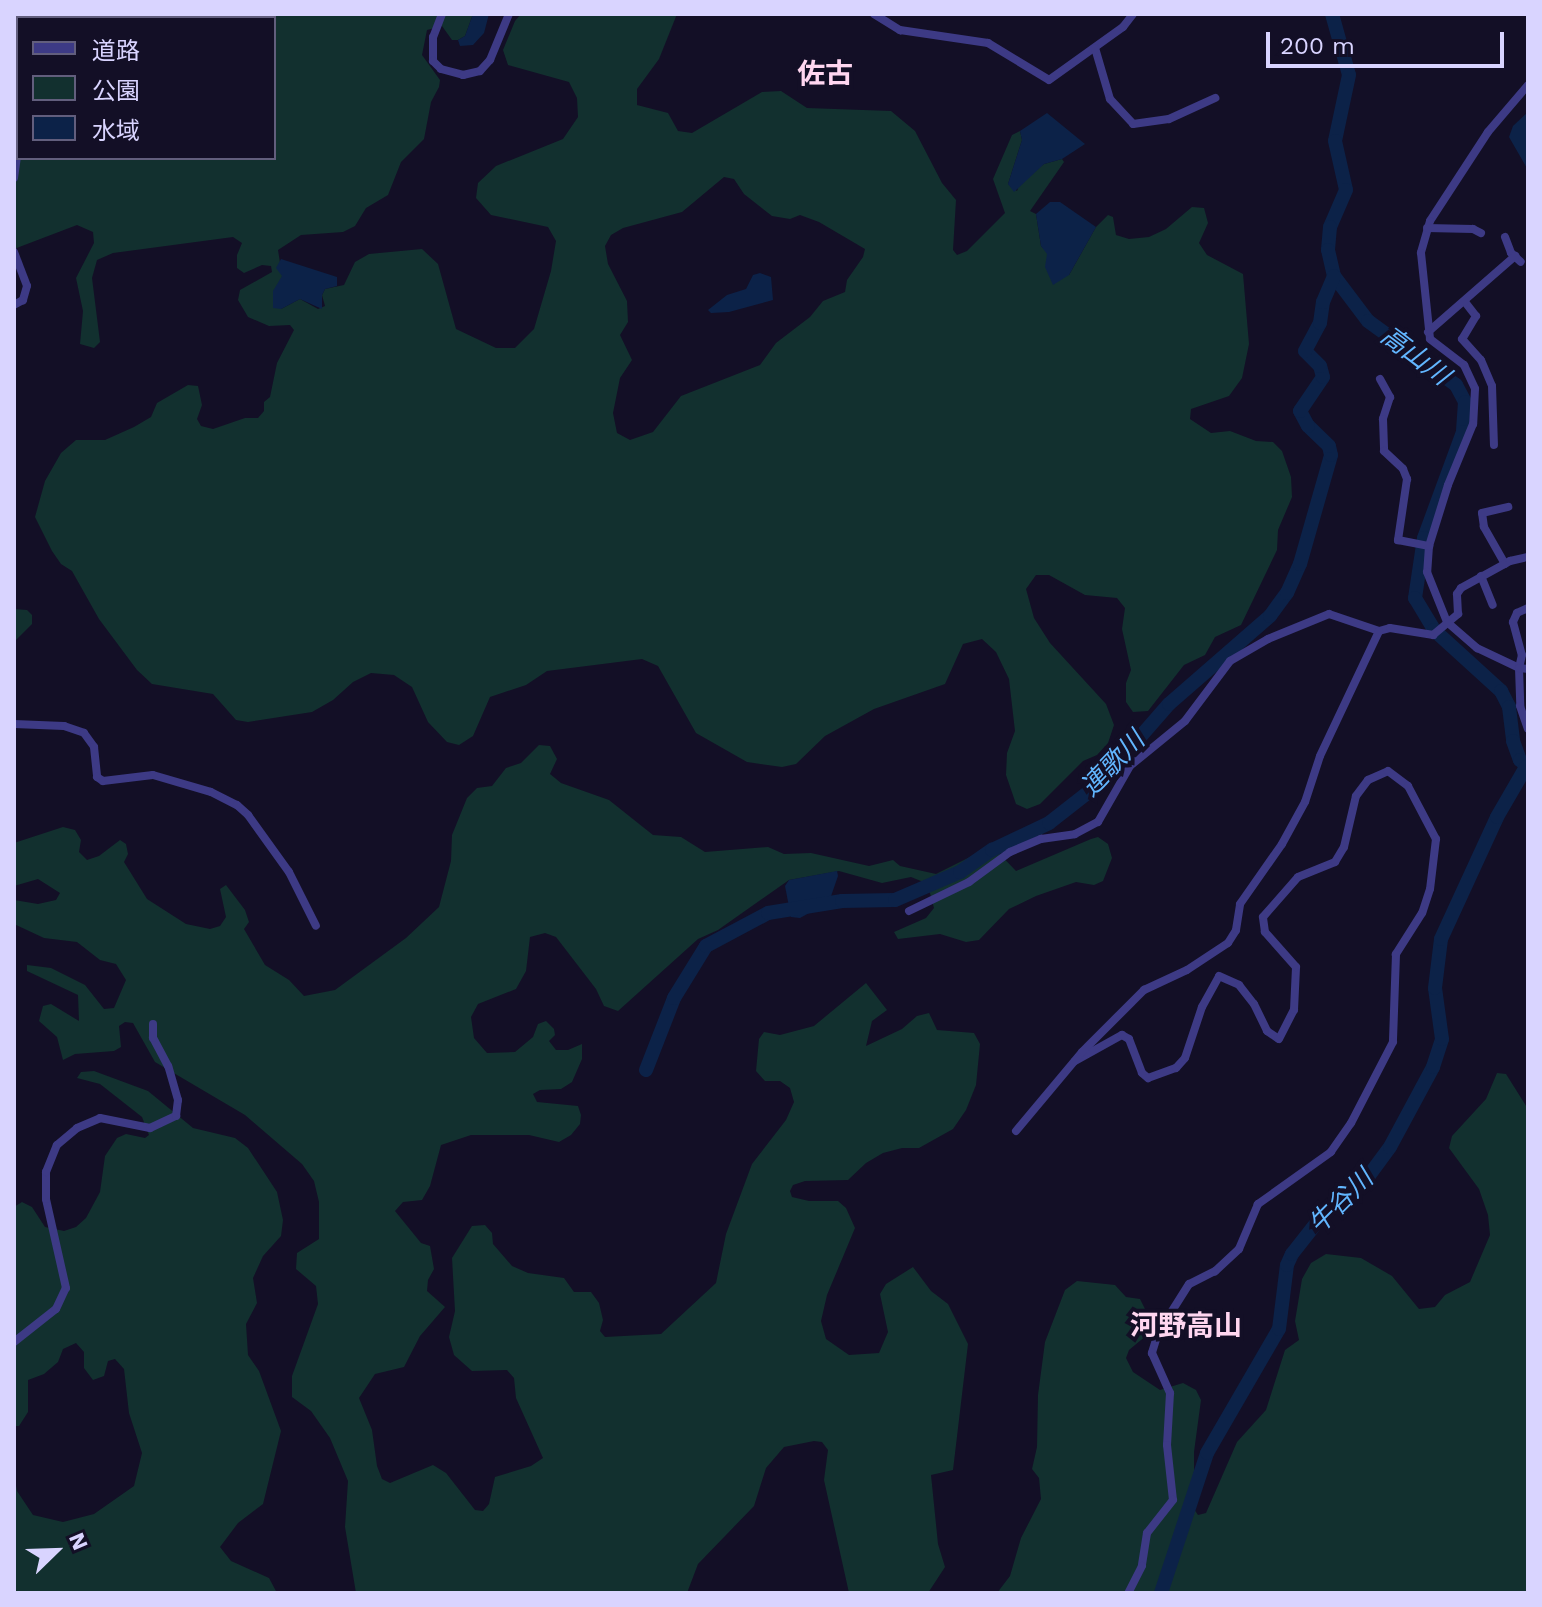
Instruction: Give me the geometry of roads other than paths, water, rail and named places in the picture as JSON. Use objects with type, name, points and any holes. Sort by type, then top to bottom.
[{"type":"street","points":[[442,14],[433,37],[433,61],[441,69],[463,75],[480,71],[490,60],[509,14]]},
{"type":"street","points":[[874,14],[900,30],[988,43],[1046,80],[1055,78],[1123,27],[1133,14]]},
{"type":"street","points":[[1095,48],[1110,99],[1133,124],[1169,119],[1215,98]]},
{"type":"street","points":[[1524,668],[1477,648],[1447,622],[1427,572],[1424,545],[1467,444],[1475,408],[1471,377],[1464,365],[1437,347],[1428,332],[1421,253],[1427,228],[1488,132],[1528,85]]},
{"type":"street","points":[[1427,228],[1473,229],[1481,233]]},
{"type":"street","points":[[1428,332],[1518,259],[1505,237]]},
{"type":"street","points":[[14,252],[27,286],[23,300],[14,305]]},
{"type":"street","points":[[1465,302],[1476,316],[1462,339],[1481,360],[1492,386],[1494,445]]},
{"type":"street","points":[[1380,379],[1390,397],[1383,415],[1384,451],[1403,469],[1407,479],[1398,537],[1401,542],[1424,545]]},
{"type":"street","points":[[1505,564],[1484,527],[1482,513],[1508,507]]},
{"type":"street","points":[[909,911],[969,882],[1010,852],[1041,839],[1075,834],[1098,822],[1130,766],[1185,721],[1230,661],[1268,639],[1329,614],[1379,631],[1390,628],[1433,635],[1458,614],[1457,594],[1461,588],[1505,564],[1528,557]]},
{"type":"street","points":[[1481,576],[1493,605]]},
{"type":"street","points":[[1528,608],[1517,613],[1513,622],[1524,668],[1520,706],[1528,729]]},
{"type":"street","points":[[1016,1131],[1075,1061],[1144,990],[1187,970],[1228,943],[1236,930],[1240,904],[1282,844],[1305,802],[1320,756],[1379,631]]},
{"type":"street","points":[[14,724],[64,726],[84,733],[94,747],[97,777],[103,781],[153,775],[211,792],[237,805],[248,815],[289,872],[316,926]]},
{"type":"street","points":[[1075,1061],[1122,1035],[1129,1039],[1142,1073],[1148,1078],[1176,1068],[1185,1058],[1202,1007],[1219,976],[1239,985],[1254,1004],[1267,1031],[1279,1039],[1294,1010],[1296,967],[1292,958],[1265,932],[1263,917],[1298,877],[1335,862],[1344,847],[1356,796],[1368,780],[1388,771],[1408,786],[1436,839],[1430,889],[1422,913],[1396,954],[1393,1042],[1351,1123],[1331,1152],[1258,1204],[1239,1249],[1215,1271],[1189,1284],[1158,1333],[1152,1353],[1170,1393],[1167,1445],[1173,1500],[1147,1533],[1142,1566],[1128,1593]]},
{"type":"street","points":[[14,1342],[30,1326],[56,1309],[66,1288],[46,1199],[46,1172],[57,1145],[77,1128],[100,1118],[150,1128],[176,1116],[178,1100],[168,1066],[153,1038],[153,1024]]},
{"type":"water","points":[[473,14],[489,14],[484,33],[473,45],[460,46],[458,40],[465,36]]},
{"type":"water","points":[[1528,112],[1528,170],[1509,137],[1513,126]]},
{"type":"water","points":[[1047,113],[1085,144],[1062,159],[1044,164],[1014,192],[1008,184],[1022,140],[1020,131]]},
{"type":"water","points":[[1050,202],[1060,202],[1096,227],[1069,275],[1053,285],[1045,267],[1047,254],[1041,246],[1036,214]]},
{"type":"water","points":[[281,259],[337,277],[337,286],[325,289],[322,295],[322,309],[300,299],[281,309],[273,308],[273,291],[282,276],[276,268]]},
{"type":"water","points":[[760,273],[771,277],[773,300],[729,312],[711,313],[708,310],[727,295],[746,289],[753,275]]},
{"type":"water","points":[[837,871],[829,902],[800,918],[791,917],[785,886],[789,880]]},
{"type":"waterway","name":"高山川","points":[[1332,14],[1349,75],[1335,141],[1346,190],[1330,227],[1328,250],[1334,276],[1368,321],[1456,385],[1465,402],[1463,432],[1424,538],[1415,598],[1434,630],[1501,691],[1509,707],[1513,741],[1520,760],[1528,767]]},
{"type":"waterway","name":"連歌川","points":[[646,1070],[674,998],[706,946],[768,913],[842,901],[895,900],[960,872],[992,850],[1049,823],[1100,783],[1169,704],[1270,616],[1287,593],[1300,564],[1331,455],[1329,446],[1308,426],[1300,411],[1323,377],[1320,366],[1305,351],[1320,323],[1323,302],[1334,276]]},
{"type":"waterway","name":"牛谷川","points":[[1161,1593],[1207,1453],[1279,1329],[1287,1265],[1292,1254],[1329,1207],[1362,1185],[1390,1147],[1433,1067],[1442,1039],[1435,988],[1441,939],[1497,817],[1526,767]]},
{"type":"district","name":"佐古","points":[[825,74]]},
{"type":"district","name":"河野高山","points":[[1186,1326]]}]
